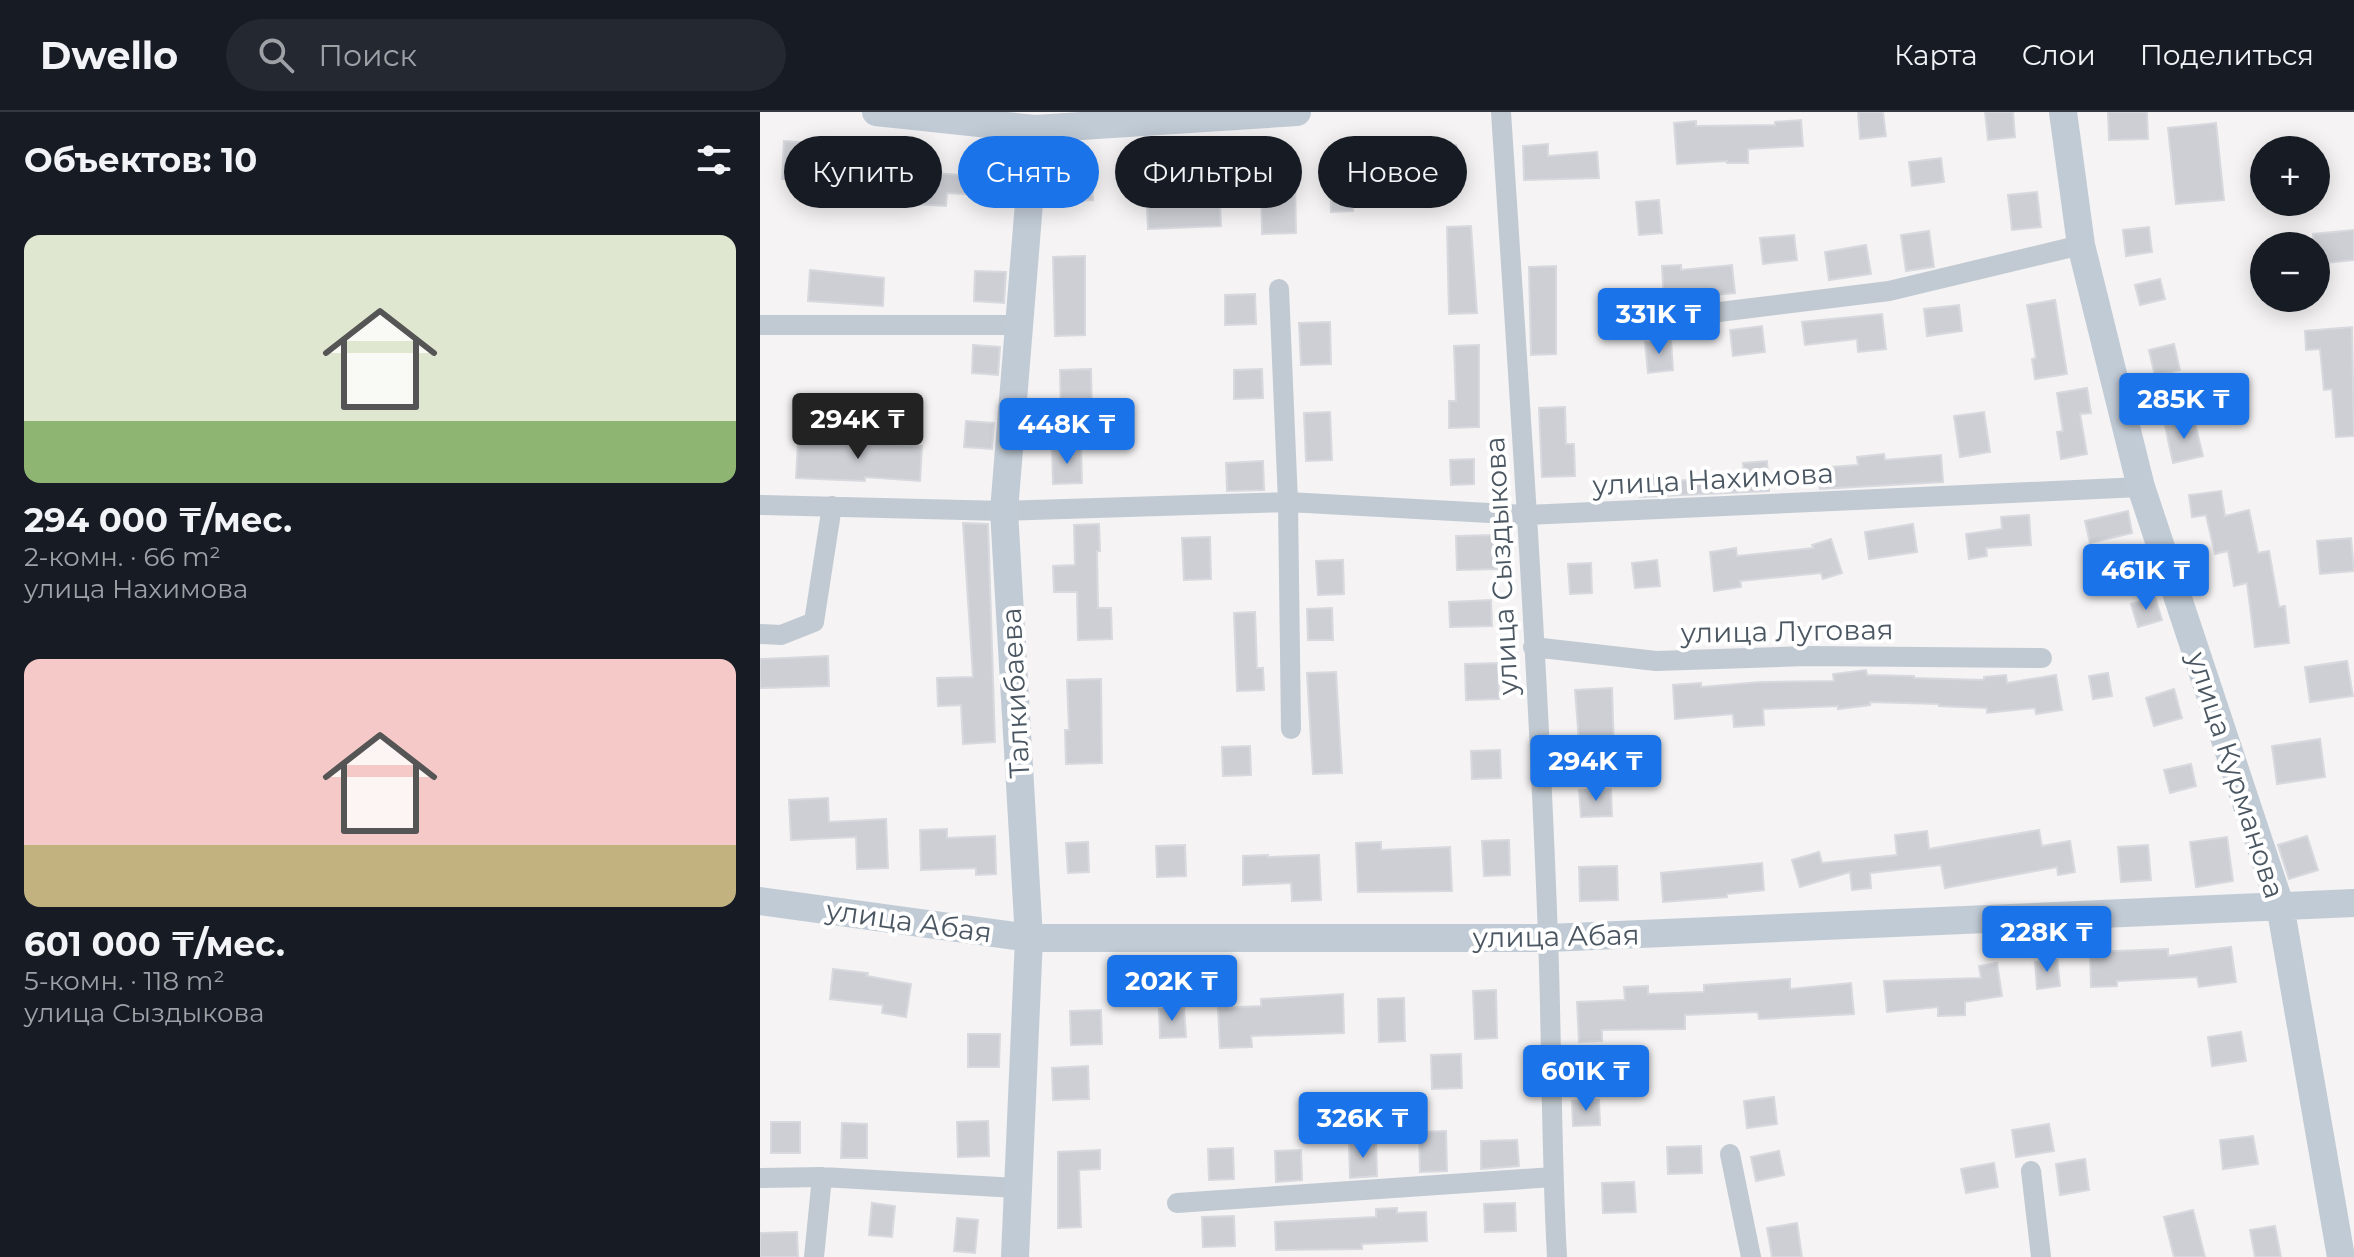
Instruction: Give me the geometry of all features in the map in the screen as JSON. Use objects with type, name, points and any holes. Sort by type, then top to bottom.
[{"type":"street","points":[[876,112],[1035,121],[1297,112]]},
{"type":"street","name":"улица Сыздыкова","points":[[1501,112],[1527,515],[1548,938],[1557,1257]]},
{"type":"street","name":"улица Курманова","points":[[2063,112],[2081,245],[2141,487],[2280,905],[2341,1257]]},
{"type":"street","name":"Талкибаева","points":[[1015,1257],[1029,938],[1004,511],[1035,121]]},
{"type":"street","points":[[1695,315],[1889,291],[2081,245]]},
{"type":"street","points":[[1279,289],[1288,502],[1291,729]]},
{"type":"street","points":[[760,325],[1019,325]]},
{"type":"street","name":"улица Нахимова","points":[[760,505],[1004,511],[1288,502],[1527,515],[2141,487]]},
{"type":"street","points":[[760,634],[781,635],[814,622],[832,506]]},
{"type":"street","name":"улица Луговая","points":[[1533,647],[1656,661],[1807,656],[2042,658]]},
{"type":"street","name":"улица Абая","points":[[760,901],[1029,938],[1548,938],[2354,903]]},
{"type":"street","points":[[1730,1154],[1751,1257]]},
{"type":"street","points":[[2031,1171],[2041,1257]]},
{"type":"street","points":[[760,1178],[822,1177],[1017,1188]]},
{"type":"street","points":[[814,1257],[822,1177]]},
{"type":"street","points":[[1177,1203],[1553,1177]]},
{"type":"building","points":[[1858,112],[1883,112],[1886,136],[1860,139]]},
{"type":"building","points":[[1985,112],[2013,112],[2015,137],[1988,140]]},
{"type":"building","points":[[2108,112],[2147,112],[2148,139],[2109,140]]},
{"type":"building","points":[[1801,120],[1803,146],[1748,149],[1748,163],[1677,164],[1674,123],[1696,121],[1696,126],[1775,125],[1775,122]]},
{"type":"building","points":[[2216,123],[2224,200],[2176,204],[2168,128]]},
{"type":"building","points":[[1548,144],[1548,156],[1597,152],[1599,178],[1524,180],[1523,146]]},
{"type":"building","points":[[1941,158],[1944,182],[1912,186],[1909,162]]},
{"type":"building","points":[[942,174],[958,175],[958,194],[947,193],[946,206],[942,206]]},
{"type":"building","points":[[2037,192],[2041,227],[2012,230],[2008,195]]},
{"type":"building","points":[[1659,200],[1662,233],[1639,235],[1636,202]]},
{"type":"building","points":[[1147,208],[1220,208],[1221,226],[1148,229]]},
{"type":"building","points":[[1261,208],[1296,208],[1296,233],[1262,234]]},
{"type":"building","points":[[1331,208],[1353,208],[1353,211],[1331,212]]},
{"type":"building","points":[[1471,226],[1477,313],[1449,314],[1447,227]]},
{"type":"building","points":[[2149,227],[2152,252],[2126,256],[2123,230]]},
{"type":"building","points":[[2354,230],[2354,260],[2330,263],[2330,232]]},
{"type":"building","points":[[1929,231],[1934,267],[1906,271],[1901,235]]},
{"type":"building","points":[[1794,235],[1797,260],[1763,264],[1760,238]]},
{"type":"building","points":[[1866,245],[1871,274],[1829,280],[1825,252]]},
{"type":"building","points":[[1085,256],[1085,335],[1055,336],[1053,257]]},
{"type":"building","points":[[1681,265],[1681,270],[1732,265],[1735,293],[1664,300],[1662,266]]},
{"type":"building","points":[[1556,266],[1556,354],[1531,355],[1529,267]]},
{"type":"building","points":[[810,270],[884,278],[883,306],[808,301]]},
{"type":"building","points":[[975,271],[1006,272],[1004,303],[974,301]]},
{"type":"building","points":[[2160,279],[2165,299],[2140,305],[2135,285]]},
{"type":"building","points":[[1255,294],[1256,324],[1225,325],[1225,295]]},
{"type":"building","points":[[2055,300],[2067,374],[2035,379],[2032,359],[2036,358],[2027,305]]},
{"type":"building","points":[[1959,305],[1962,331],[1927,336],[1924,309]]},
{"type":"building","points":[[1882,314],[1886,349],[1858,352],[1857,339],[1805,345],[1802,322]]},
{"type":"building","points":[[1330,322],[1331,364],[1301,365],[1299,323]]},
{"type":"building","points":[[1762,326],[1765,352],[1733,356],[1730,330]]},
{"type":"building","points":[[2352,327],[2354,436],[2336,437],[2332,389],[2324,390],[2320,349],[2306,350],[2305,331]]},
{"type":"building","points":[[1671,340],[1673,370],[1648,373],[1645,342]]},
{"type":"building","points":[[2174,344],[2180,370],[2155,376],[2149,350]]},
{"type":"building","points":[[973,345],[1000,347],[998,375],[972,373]]},
{"type":"building","points":[[1479,345],[1479,427],[1449,428],[1449,401],[1456,401],[1454,346]]},
{"type":"building","points":[[1091,369],[1092,415],[1061,416],[1060,370]]},
{"type":"building","points":[[1262,369],[1263,398],[1234,399],[1234,370]]},
{"type":"building","points":[[2087,388],[2091,413],[2080,414],[2087,454],[2061,459],[2057,432],[2063,431],[2057,393]]},
{"type":"building","points":[[1565,407],[1566,444],[1574,444],[1575,476],[1542,477],[1539,408]]},
{"type":"building","points":[[1330,412],[1332,460],[1306,461],[1304,413]]},
{"type":"building","points":[[1984,412],[1990,452],[1960,457],[1954,416]]},
{"type":"building","points":[[2194,419],[2203,456],[2173,463],[2165,426]]},
{"type":"building","points":[[966,421],[994,423],[992,449],[964,447]]},
{"type":"building","points":[[846,437],[868,438],[867,443],[922,446],[920,481],[865,477],[865,481],[796,478],[798,442],[846,445]]},
{"type":"building","points":[[1081,447],[1082,483],[1053,484],[1052,448]]},
{"type":"building","points":[[1884,454],[1885,460],[1941,455],[1943,482],[1820,489],[1818,468],[1858,465],[1857,457]]},
{"type":"building","points":[[1474,459],[1474,484],[1451,485],[1450,460]]},
{"type":"building","points":[[1263,461],[1264,490],[1227,491],[1226,463]]},
{"type":"building","points":[[1767,461],[1769,491],[1640,497],[1639,476],[1670,475],[1670,481],[1744,477],[1743,463]]},
{"type":"building","points":[[2221,491],[2225,516],[2249,510],[2258,553],[2269,551],[2279,607],[2285,606],[2289,643],[2255,647],[2247,583],[2234,586],[2228,551],[2215,554],[2206,515],[2192,517],[2189,495]]},
{"type":"building","points":[[2128,511],[2132,533],[2090,543],[2085,521]]},
{"type":"building","points":[[2029,515],[2031,545],[1986,548],[1987,556],[1969,559],[1966,534],[2002,529],[2001,517]]},
{"type":"building","points":[[963,523],[988,524],[995,742],[963,744],[961,705],[938,706],[937,678],[973,677]]},
{"type":"building","points":[[1099,524],[1098,608],[1111,608],[1112,639],[1078,640],[1077,592],[1054,592],[1053,566],[1075,565],[1074,525]]},
{"type":"building","points":[[1913,524],[1917,552],[1869,559],[1865,532]]},
{"type":"building","points":[[1496,535],[1497,569],[1457,570],[1456,536]]},
{"type":"building","points":[[1210,537],[1211,579],[1184,580],[1182,538]]},
{"type":"building","points":[[2351,538],[2354,571],[2320,574],[2317,541]]},
{"type":"building","points":[[1831,539],[1842,573],[1823,579],[1821,573],[1740,581],[1741,587],[1714,591],[1710,552],[1736,548],[1737,556],[1814,548],[1812,545]]},
{"type":"building","points":[[1343,560],[1344,594],[1318,595],[1316,561]]},
{"type":"building","points":[[1657,560],[1660,586],[1635,588],[1632,563]]},
{"type":"building","points":[[1591,563],[1592,593],[1570,594],[1568,564]]},
{"type":"building","points":[[2155,597],[2162,620],[2138,627],[2131,604]]},
{"type":"building","points":[[1491,600],[1492,626],[1450,627],[1449,602]]},
{"type":"building","points":[[1332,608],[1333,640],[1308,640],[1307,609]]},
{"type":"building","points":[[1255,612],[1257,668],[1263,668],[1264,690],[1237,691],[1234,613]]},
{"type":"building","points":[[828,656],[829,686],[760,688],[760,659]]},
{"type":"building","points":[[2347,661],[2353,696],[2310,702],[2305,667]]},
{"type":"building","points":[[1498,663],[1499,699],[1466,700],[1465,664]]},
{"type":"building","points":[[1866,670],[1867,675],[1914,678],[1984,680],[1984,677],[2006,675],[2007,683],[2056,675],[2062,710],[2036,714],[2035,708],[1987,713],[1987,708],[1870,702],[1870,705],[1838,709],[1838,706],[1763,709],[1764,725],[1734,727],[1733,714],[1675,719],[1673,685],[1701,683],[1701,687],[1834,681],[1833,674]]},
{"type":"building","points":[[1336,672],[1342,773],[1313,774],[1307,673]]},
{"type":"building","points":[[2108,673],[2112,696],[2093,699],[2089,676]]},
{"type":"building","points":[[1101,679],[1102,763],[1066,764],[1065,730],[1069,730],[1067,680]]},
{"type":"building","points":[[1612,688],[1614,753],[1580,754],[1575,690]]},
{"type":"building","points":[[2174,689],[2182,718],[2154,726],[2146,698]]},
{"type":"building","points":[[2320,739],[2325,777],[2277,784],[2272,746]]},
{"type":"building","points":[[1250,746],[1251,775],[1223,776],[1222,747]]},
{"type":"building","points":[[1500,750],[1501,778],[1472,779],[1471,751]]},
{"type":"building","points":[[2191,764],[2196,786],[2170,793],[2164,770]]},
{"type":"building","points":[[1611,789],[1612,816],[1581,817],[1579,790]]},
{"type":"building","points":[[828,798],[829,822],[886,819],[888,868],[857,869],[856,837],[791,840],[789,800]]},
{"type":"building","points":[[947,829],[947,838],[995,836],[996,874],[976,875],[976,868],[921,870],[920,830]]},
{"type":"building","points":[[2039,830],[2042,846],[2070,841],[2075,872],[2058,875],[2057,867],[1945,888],[1941,865],[1870,873],[1871,888],[1852,890],[1850,872],[1800,887],[1792,860],[1819,852],[1822,863],[1897,855],[1895,835],[1927,831],[1929,849]]},
{"type":"building","points":[[2307,836],[2318,870],[2289,879],[2278,845]]},
{"type":"building","points":[[2227,837],[2233,881],[2196,887],[2190,842]]},
{"type":"building","points":[[1509,840],[1510,875],[1484,876],[1482,841]]},
{"type":"building","points":[[1088,842],[1089,872],[1068,873],[1066,843]]},
{"type":"building","points":[[1381,842],[1381,850],[1450,847],[1452,891],[1358,892],[1356,843]]},
{"type":"building","points":[[1185,845],[1186,876],[1157,877],[1156,846]]},
{"type":"building","points":[[2148,845],[2151,880],[2121,882],[2118,847]]},
{"type":"building","points":[[1319,855],[1321,900],[1292,901],[1291,883],[1243,885],[1243,856]]},
{"type":"building","points":[[1762,863],[1764,890],[1727,894],[1727,897],[1663,902],[1661,873]]},
{"type":"building","points":[[1617,866],[1618,900],[1580,901],[1579,867]]},
{"type":"building","points":[[2231,947],[2236,982],[2199,987],[2197,977],[2117,981],[2117,986],[2091,987],[2090,952],[2168,949],[2168,956]]},
{"type":"building","points":[[2057,960],[2060,986],[2037,989],[2035,962]]},
{"type":"building","points":[[1997,963],[2002,996],[1965,1002],[1965,1015],[1938,1016],[1938,1007],[1887,1012],[1884,981],[1981,978],[1979,966]]},
{"type":"building","points":[[833,969],[868,973],[867,976],[911,984],[906,1017],[882,1013],[883,1005],[830,999]]},
{"type":"building","points":[[1790,979],[1790,989],[1851,983],[1854,1014],[1759,1019],[1758,1012],[1685,1015],[1685,1029],[1602,1030],[1602,1041],[1579,1042],[1577,1002],[1625,1000],[1624,987],[1648,986],[1648,994],[1704,992],[1704,985]]},
{"type":"building","points":[[1496,990],[1497,1038],[1475,1039],[1473,991]]},
{"type":"building","points":[[1343,994],[1344,1033],[1251,1036],[1252,1047],[1220,1048],[1218,1008],[1261,1006],[1261,999]]},
{"type":"building","points":[[1404,998],[1405,1041],[1379,1042],[1378,999]]},
{"type":"building","points":[[1184,1008],[1186,1037],[1160,1038],[1159,1009]]},
{"type":"building","points":[[1101,1010],[1102,1044],[1071,1045],[1070,1011]]},
{"type":"building","points":[[2241,1032],[2246,1061],[2212,1066],[2208,1037]]},
{"type":"building","points":[[968,1034],[1000,1034],[999,1067],[968,1067]]},
{"type":"building","points":[[1461,1054],[1462,1088],[1432,1089],[1431,1055]]},
{"type":"building","points":[[1088,1066],[1089,1099],[1053,1100],[1052,1068]]},
{"type":"building","points":[[1774,1097],[1777,1124],[1747,1128],[1744,1101]]},
{"type":"building","points":[[1599,1100],[1600,1125],[1573,1126],[1572,1101]]},
{"type":"building","points":[[988,1121],[989,1156],[958,1157],[957,1122]]},
{"type":"building","points":[[771,1122],[800,1122],[800,1153],[771,1153]]},
{"type":"building","points":[[842,1123],[867,1124],[867,1158],[841,1158]]},
{"type":"building","points":[[2049,1124],[2054,1151],[2016,1157],[2012,1130]]},
{"type":"building","points":[[1446,1131],[1447,1171],[1420,1172],[1419,1132]]},
{"type":"building","points":[[2253,1136],[2258,1164],[2223,1169],[2220,1140]]},
{"type":"building","points":[[1517,1140],[1519,1166],[1481,1169],[1481,1141]]},
{"type":"building","points":[[1376,1142],[1377,1176],[1350,1178],[1349,1143]]},
{"type":"building","points":[[1701,1146],[1702,1173],[1668,1174],[1667,1147]]},
{"type":"building","points":[[1233,1148],[1234,1179],[1209,1180],[1208,1149]]},
{"type":"building","points":[[1100,1150],[1100,1169],[1079,1170],[1081,1227],[1058,1228],[1058,1152]]},
{"type":"building","points":[[1301,1150],[1302,1180],[1276,1182],[1275,1151]]},
{"type":"building","points":[[1779,1151],[1784,1175],[1756,1181],[1751,1157]]},
{"type":"building","points":[[2085,1159],[2089,1190],[2060,1195],[2056,1164]]},
{"type":"building","points":[[1994,1163],[1998,1187],[1966,1193],[1961,1169]]},
{"type":"building","points":[[1634,1182],[1636,1212],[1603,1213],[1602,1183]]},
{"type":"building","points":[[872,1203],[895,1206],[892,1237],[869,1235]]},
{"type":"building","points":[[1515,1203],[1516,1231],[1485,1232],[1484,1204]]},
{"type":"building","points":[[1397,1208],[1397,1213],[1426,1212],[1427,1241],[1362,1244],[1362,1249],[1276,1250],[1275,1222],[1376,1217],[1376,1209]]},
{"type":"building","points":[[2193,1210],[2205,1257],[2174,1257],[2164,1217]]},
{"type":"building","points":[[1234,1216],[1235,1246],[1203,1247],[1202,1217]]},
{"type":"building","points":[[957,1218],[978,1220],[975,1253],[954,1251]]},
{"type":"building","points":[[1797,1223],[1802,1257],[1772,1257],[1767,1228]]},
{"type":"building","points":[[2275,1226],[2281,1257],[2255,1257],[2250,1230]]},
{"type":"building","points":[[797,1232],[798,1257],[760,1257],[760,1233]]}]
